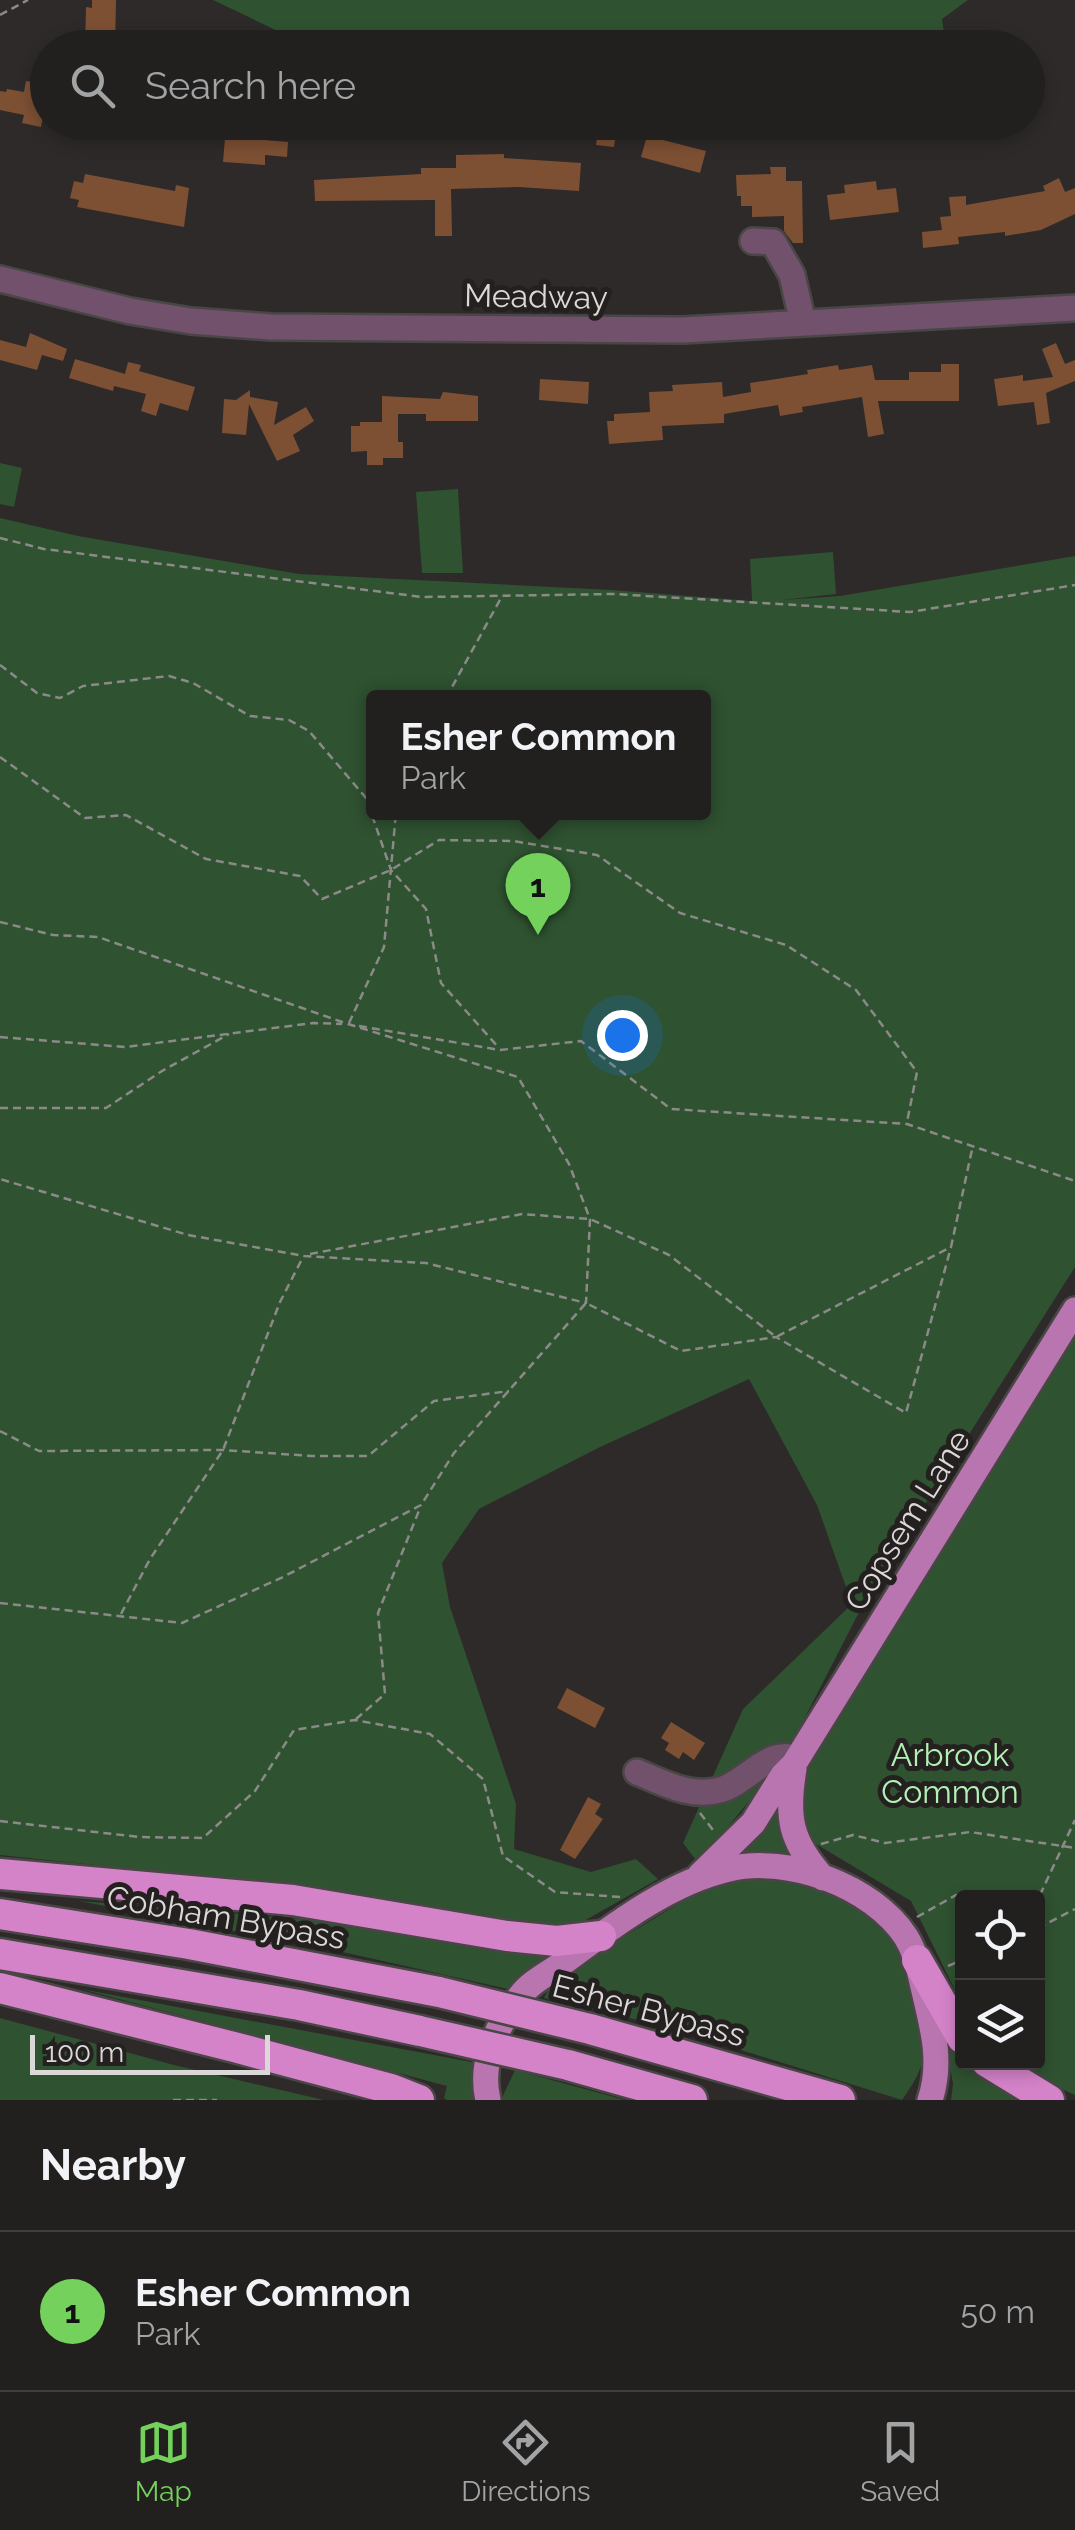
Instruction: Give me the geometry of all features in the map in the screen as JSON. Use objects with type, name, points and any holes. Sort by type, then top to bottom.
[{"type":"highway","points":[[0,1874],[294,1900],[507,1936],[556,1941],[601,1936]]},
{"type":"highway","name":"Cobham Bypass","points":[[0,1914],[189,1944],[438,1992]]},
{"type":"highway","points":[[0,1954],[299,2005],[420,2030],[692,2100]]},
{"type":"highway","points":[[930,1964],[955,2022]]},
{"type":"highway","points":[[0,1988],[248,2050],[419,2100]]},
{"type":"highway","name":"Esher Bypass","points":[[438,1992],[590,2029],[840,2100]]},
{"type":"highway","points":[[1001,2070],[1049,2100]]},
{"type":"main road","name":"Copsem Lane","points":[[693,1882],[753,1824],[796,1761],[1075,1310]]},
{"type":"main road","name":"Copsem Lane","points":[[796,1761],[788,1802],[792,1830],[800,1849],[824,1880]]},
{"type":"main road","points":[[488,2100],[486,2065],[501,2022],[524,1991],[664,1896],[726,1869],[745,1866],[795,1870],[854,1891],[890,1918],[930,1964],[937,2066],[930,2100]]},
{"type":"street","points":[[753,241],[773,242],[787,262],[803,323]]},
{"type":"street","name":"Meadway","points":[[0,279],[130,311],[271,327],[684,330],[1075,308]]},
{"type":"street","points":[[637,1772],[682,1792],[720,1790],[776,1756],[787,1755],[796,1761]]},
{"type":"path","points":[[0,15],[28,0]]},
{"type":"path","points":[[0,538],[44,549],[422,596],[614,594],[910,612],[1075,585]]},
{"type":"path","points":[[450,690],[502,596]]},
{"type":"path","points":[[0,665],[37,693],[60,698],[83,686],[169,676],[193,683],[250,716],[289,720],[308,732],[366,798]]},
{"type":"path","points":[[0,757],[84,818],[126,814],[206,859],[300,876],[322,899],[391,870],[439,840],[514,842],[597,855],[680,913],[786,945],[856,990],[917,1072],[906,1124]]},
{"type":"path","points":[[374,820],[391,870],[426,909],[441,983],[500,1050]]},
{"type":"path","points":[[348,1024],[384,947],[395,820]]},
{"type":"path","points":[[0,922],[53,936],[98,936],[348,1024],[518,1078],[569,1164],[590,1219],[586,1303],[454,1453],[420,1505],[378,1613],[385,1694],[355,1720]]},
{"type":"path","points":[[0,1037],[125,1047],[313,1023],[348,1024],[500,1050],[581,1041],[670,1109],[906,1124],[1075,1181]]},
{"type":"path","points":[[0,1108],[106,1108],[162,1071],[230,1034]]},
{"type":"path","points":[[304,1256],[522,1214],[590,1219],[669,1255],[776,1337],[906,1413],[951,1247],[973,1145]]},
{"type":"path","points":[[0,1180],[188,1234],[304,1256],[426,1262],[586,1303],[681,1351],[776,1337],[951,1247]]},
{"type":"path","points":[[120,1616],[150,1558],[223,1450],[280,1302],[304,1256]]},
{"type":"path","points":[[0,1431],[39,1452],[223,1450],[368,1456],[434,1401],[511,1391]]},
{"type":"path","points":[[0,1603],[182,1623],[283,1577],[420,1505]]},
{"type":"path","points":[[0,1820],[139,1837],[202,1838],[255,1791],[294,1730],[355,1720],[430,1734],[483,1779],[503,1856],[555,1892],[622,1897]]},
{"type":"path","points":[[682,1792],[712,1828],[720,1856]]},
{"type":"path","points":[[915,1918],[956,1894],[1039,1897],[1075,1820]]},
{"type":"path","points":[[814,1845],[853,1835],[885,1844],[970,1832],[1075,1848]]},
{"type":"path","points":[[1045,1925],[1075,1910]]},
{"type":"path","points":[[930,1964],[955,1961]]},
{"type":"path","points":[[173,2100],[218,2100]]},
{"type":"green space","points":[[213,0],[968,0],[942,19],[944,30],[276,30]]},
{"type":"green space","points":[[0,463],[22,468],[14,507],[0,504]]},
{"type":"green space","points":[[458,489],[463,573],[422,573],[416,492]]},
{"type":"green space","points":[[0,518],[78,536],[299,574],[752,601],[750,559],[833,552],[836,594],[782,600],[840,596],[1075,556],[1075,1267],[870,1591],[783,1760],[698,1863],[683,1843],[743,1709],[852,1604],[817,1505],[749,1379],[598,1448],[479,1509],[442,1563],[450,1607],[516,1804],[514,1849],[591,1872],[636,1859],[658,1879],[568,1930],[214,1878],[0,1855]]},
{"type":"green space","name":"Arbrook Common","points":[[1075,1327],[1075,2095],[1020,2070],[1045,2070],[1045,1890],[955,1890],[955,1990],[911,1901],[811,1841],[797,1782]]},
{"type":"green space","points":[[776,1799],[797,1858],[735,1857]]},
{"type":"green space","points":[[762,1874],[824,1892],[862,1911],[879,1924],[905,1959],[923,2058],[917,2077],[902,2100],[667,2027],[544,1998],[553,1980],[716,1881]]},
{"type":"green space","points":[[79,1901],[338,1922],[566,1948],[508,1989],[338,1951]]},
{"type":"green space","points":[[81,1989],[477,2063],[480,2100],[447,2100],[447,2086]]},
{"type":"green space","points":[[0,2018],[174,2065],[324,2100],[0,2100]]},
{"type":"green space","points":[[944,2033],[955,2043],[955,2070],[984,2070],[1029,2100],[951,2100],[953,2084]]},
{"type":"green space","points":[[515,2070],[625,2100],[501,2100]]},
{"type":"building","points":[[92,0],[116,0],[115,30],[85,30],[86,7],[92,8]]},
{"type":"building","points":[[26,81],[30,82],[30,125],[22,123],[24,115],[0,110],[0,91],[24,92]]},
{"type":"building","points":[[225,140],[288,142],[287,157],[265,155],[265,165],[223,162]]},
{"type":"building","points":[[597,140],[615,140],[614,147],[596,145]]},
{"type":"building","points":[[646,140],[663,140],[706,151],[700,173],[641,157]]},
{"type":"building","points":[[504,154],[504,158],[581,163],[579,191],[519,187],[451,189],[452,236],[435,236],[435,200],[315,201],[314,180],[421,174],[421,168],[456,168],[456,155]]},
{"type":"building","points":[[770,167],[786,167],[786,181],[802,181],[803,243],[793,243],[784,231],[784,216],[752,217],[752,206],[741,206],[736,175],[771,174]]},
{"type":"building","points":[[85,174],[175,191],[176,185],[189,188],[184,227],[77,207],[79,200],[70,198],[74,181],[83,183]]},
{"type":"building","points":[[1059,178],[1065,192],[1075,188],[1075,214],[1041,230],[958,237],[959,244],[923,248],[922,232],[942,230],[940,217],[951,216],[949,197],[966,196],[966,205],[1045,191],[1043,186]]},
{"type":"building","points":[[876,181],[877,190],[896,188],[899,212],[830,220],[827,195],[845,193],[844,185]]},
{"type":"building","points":[[30,333],[67,349],[63,361],[42,355],[37,370],[0,360],[0,340],[26,347]]},
{"type":"building","points":[[1056,343],[1065,364],[1075,360],[1075,381],[1046,393],[1050,423],[1037,425],[1034,402],[998,406],[994,379],[1023,375],[1023,381],[1053,377],[1042,349]]},
{"type":"building","points":[[75,359],[125,374],[128,362],[141,365],[139,371],[195,387],[188,411],[160,403],[156,416],[141,411],[146,394],[114,386],[113,391],[69,378]]},
{"type":"building","points":[[941,364],[959,364],[959,401],[878,401],[884,434],[868,437],[862,397],[802,407],[803,412],[780,416],[778,405],[724,414],[724,423],[662,426],[663,440],[609,444],[607,421],[614,421],[614,414],[650,412],[649,392],[673,391],[672,385],[722,382],[723,397],[751,392],[750,383],[838,365],[839,370],[872,365],[875,380],[909,380],[909,372],[941,372]]},
{"type":"building","points":[[540,379],[589,382],[588,404],[539,400]]},
{"type":"building","points":[[250,390],[250,397],[278,402],[274,425],[306,407],[314,421],[293,435],[300,451],[277,461],[249,404],[246,435],[222,433],[224,399],[236,400]]},
{"type":"building","points":[[443,392],[478,396],[478,421],[426,421],[426,414],[398,414],[398,442],[403,442],[403,458],[383,458],[383,465],[367,465],[367,451],[351,452],[351,426],[382,422],[382,396],[440,399]]},
{"type":"building","points":[[567,1688],[605,1708],[595,1728],[557,1708]]},
{"type":"building","points":[[671,1722],[705,1743],[694,1760],[683,1752],[679,1759],[665,1750],[669,1743],[661,1738]]},
{"type":"building","points":[[588,1797],[601,1804],[595,1814],[603,1819],[575,1859],[560,1850]]},
{"type":"place","name":"Esher Common","points":[[538,935]]}]
